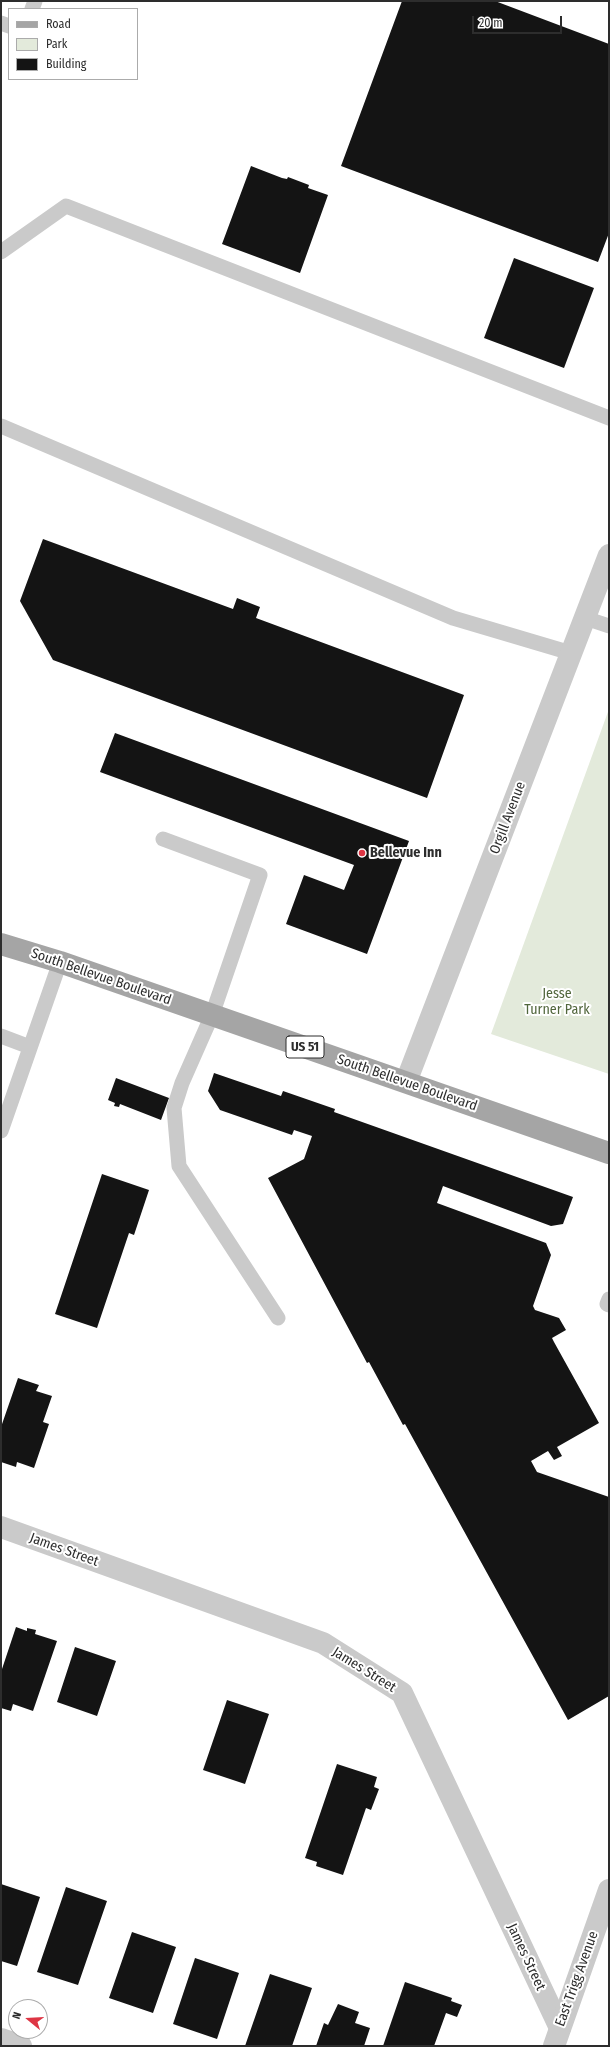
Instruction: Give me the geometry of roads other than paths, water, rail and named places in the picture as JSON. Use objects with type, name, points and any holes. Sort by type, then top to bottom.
[{"type":"main road","name":"South Bellevue Boulevard","points":[[1,944],[60,962],[609,1153]]},
{"type":"street","name":"Orgill Avenue","points":[[406,1082],[609,554]]},
{"type":"street","name":"James Street","points":[[1,1527],[323,1644],[402,1693],[557,2037]]},
{"type":"street","name":"East Trigg Avenue","points":[[557,2037],[609,1890]]},
{"type":"street","points":[[1,2039],[21,2046]]},
{"type":"lane","points":[[1,252],[66,206],[609,418]]},
{"type":"lane","points":[[1,426],[453,618],[571,653]]},
{"type":"lane","points":[[585,618],[609,626]]},
{"type":"lane","points":[[163,839],[260,875],[212,1015],[182,1082],[174,1108],[179,1166],[278,1318]]},
{"type":"lane","points":[[1,1131],[60,962]]},
{"type":"lane","points":[[1,1036],[30,1047]]},
{"type":"lane","points":[[609,1299],[607,1304],[609,1305]]},
{"type":"place","name":"Bellevue Inn","points":[[362,853]]},
{"type":"park label","name":"Jesse Turner Park","points":[[557,1002]]}]
